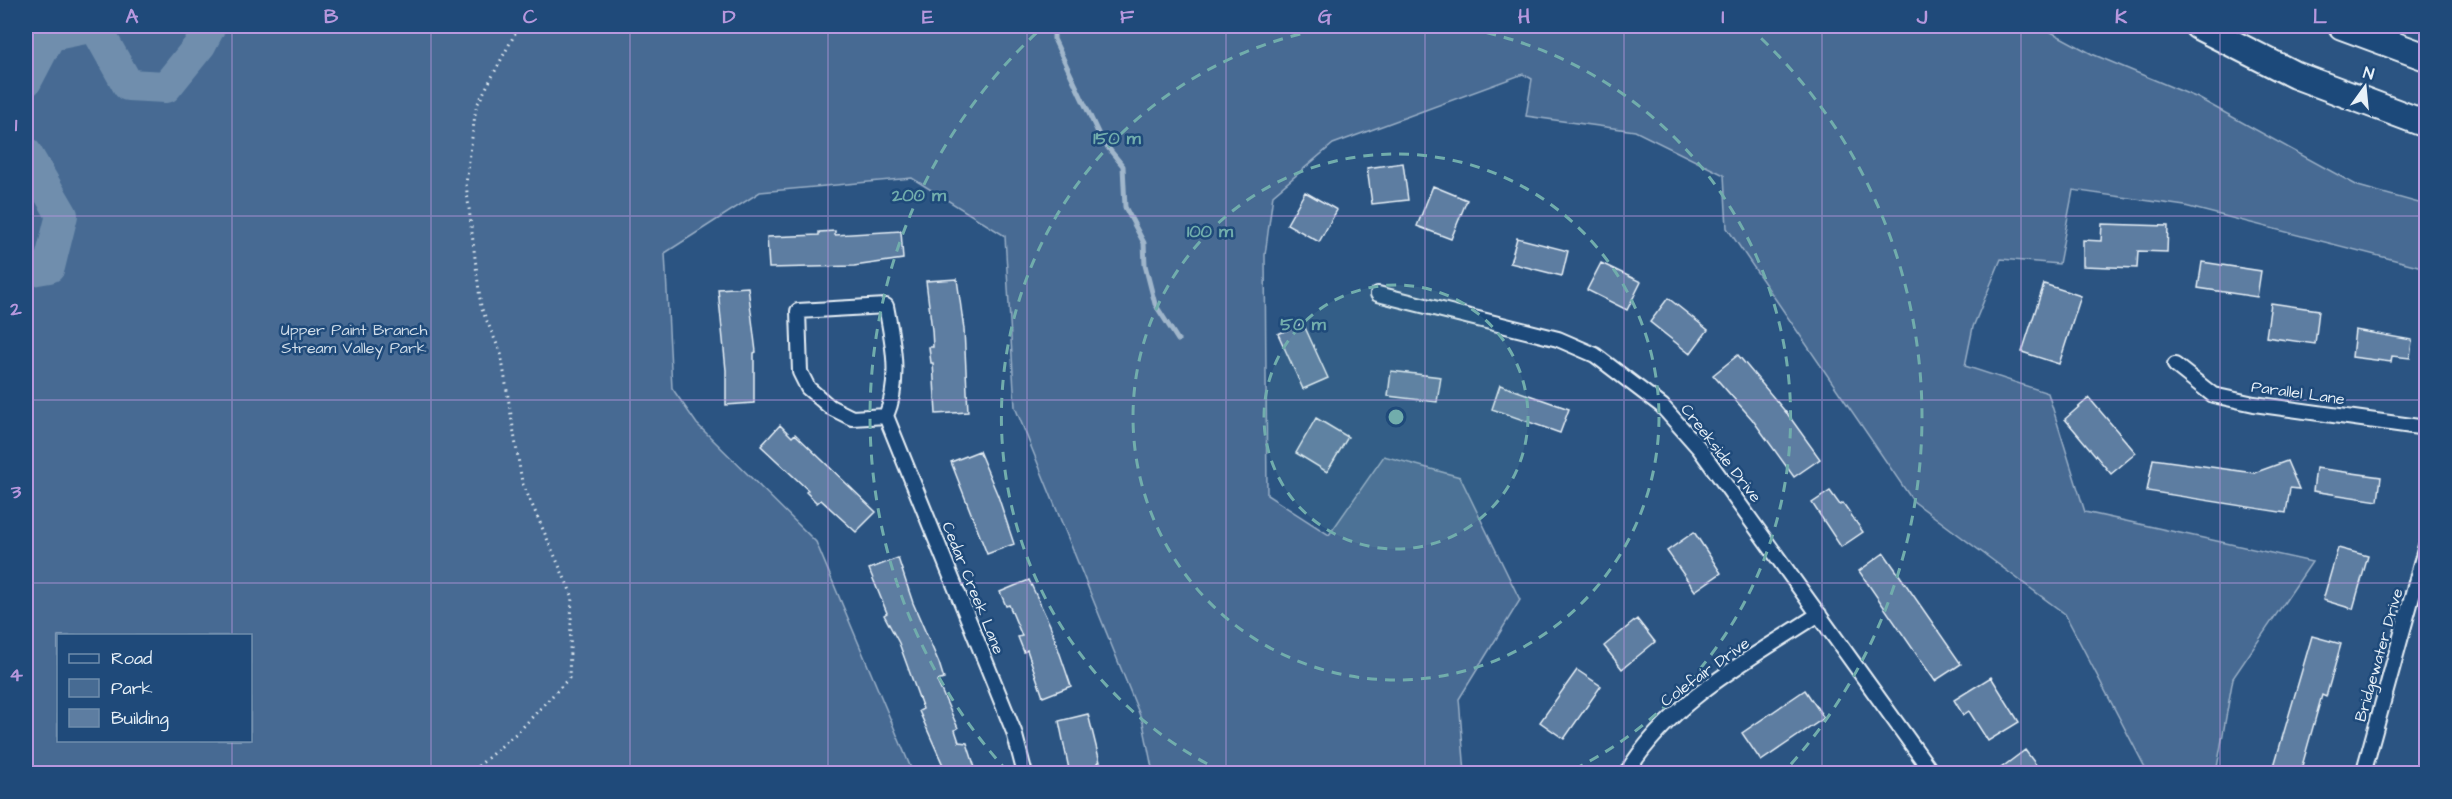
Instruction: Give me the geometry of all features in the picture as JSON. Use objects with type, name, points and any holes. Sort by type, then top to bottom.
[{"type":"highway","points":[[2198,26],[2295,75],[2427,124]]},
{"type":"highway","points":[[2342,26],[2427,57]]},
{"type":"street","name":"Creekside Drive","points":[[1378,294],[1558,339],[1595,355],[1662,406],[1699,448],[1933,774]]},
{"type":"street","points":[[886,306],[895,371],[893,400],[886,416],[852,418],[830,407],[808,388],[800,372],[798,311],[886,306]]},
{"type":"street","name":"Parallel Lane","points":[[2175,365],[2213,395],[2254,404],[2427,428]]},
{"type":"street","name":"Cedar Creek Lane","points":[[886,416],[1014,732],[1025,774]]},
{"type":"street","name":"Bridgewater Drive","points":[[2363,774],[2427,546]]},
{"type":"street","name":"Colefair Drive","points":[[1626,774],[1640,752],[1666,721],[1682,707],[1818,614]]},
{"type":"path","points":[[26,33],[33,26]]},
{"type":"path","points":[[469,774],[520,730],[569,678],[572,595],[522,482],[501,354],[481,307],[466,184],[476,107],[500,57],[519,26]]},
{"type":"green space","name":"Upper Paint Branch Stream Valley Park","points":[[26,26],[2040,26],[2092,54],[2198,98],[2358,186],[2426,205],[2426,268],[2185,206],[2073,190],[2059,264],[2001,259],[1973,327],[1965,366],[2048,393],[2085,512],[2312,562],[2233,678],[2216,773],[2148,773],[2065,614],[1913,501],[1727,228],[1724,175],[1635,131],[1526,116],[1532,79],[1523,74],[1333,144],[1273,195],[1265,255],[1267,495],[1329,535],[1384,456],[1460,477],[1520,600],[1459,699],[1465,773],[1153,773],[1143,723],[1015,407],[1005,236],[912,178],[760,192],[665,253],[672,388],[697,424],[816,542],[913,773],[26,773]]},
{"type":"building","points":[[1403,163],[1408,200],[1372,204],[1367,168]]},
{"type":"building","points":[[1433,186],[1467,200],[1451,239],[1417,226]]},
{"type":"building","points":[[1305,192],[1337,210],[1319,242],[1287,224]]},
{"type":"building","points":[[2102,224],[2168,226],[2167,252],[2138,251],[2137,268],[2083,266],[2083,240],[2101,241]]},
{"type":"building","points":[[835,231],[835,235],[901,231],[903,259],[854,266],[769,268],[767,237],[819,235],[819,232]]},
{"type":"building","points":[[1517,238],[1568,251],[1562,276],[1510,263]]},
{"type":"building","points":[[2202,262],[2261,271],[2257,297],[2198,288]]},
{"type":"building","points":[[1601,263],[1641,282],[1627,310],[1587,290]]},
{"type":"building","points":[[957,279],[964,329],[968,412],[936,414],[933,363],[931,363],[929,347],[933,347],[932,330],[926,281]]},
{"type":"building","points":[[2044,284],[2081,296],[2059,364],[2022,352]]},
{"type":"building","points":[[748,287],[756,352],[754,353],[754,403],[726,405],[726,370],[718,289]]},
{"type":"building","points":[[1668,298],[1708,330],[1690,354],[1650,322]]},
{"type":"building","points":[[2271,303],[2319,310],[2315,344],[2266,337]]},
{"type":"building","points":[[1303,323],[1328,378],[1303,389],[1278,334]]},
{"type":"building","points":[[2355,330],[2412,340],[2410,358],[2392,356],[2391,362],[2352,357]]},
{"type":"building","points":[[1738,355],[1789,416],[1820,459],[1794,477],[1752,419],[1713,375]]},
{"type":"building","points":[[1391,371],[1441,377],[1437,402],[1388,396]]},
{"type":"building","points":[[1500,385],[1569,409],[1560,433],[1492,409]]},
{"type":"building","points":[[2089,398],[2136,453],[2111,474],[2065,419]]},
{"type":"building","points":[[1316,418],[1348,437],[1327,472],[1296,453]]},
{"type":"building","points":[[780,425],[792,437],[795,434],[876,512],[856,532],[821,500],[817,503],[806,492],[808,490],[761,446]]},
{"type":"building","points":[[979,451],[998,496],[1014,544],[987,554],[951,462]]},
{"type":"building","points":[[2153,459],[2254,473],[2287,461],[2299,489],[2290,488],[2286,513],[2147,491]]},
{"type":"building","points":[[2316,468],[2381,477],[2378,501],[2313,491]]},
{"type":"building","points":[[1830,491],[1840,505],[1843,503],[1863,532],[1841,547],[1812,503]]},
{"type":"building","points":[[1694,532],[1721,573],[1695,591],[1667,551]]},
{"type":"building","points":[[2338,548],[2368,556],[2353,609],[2323,600]]},
{"type":"building","points":[[1884,553],[1961,664],[1935,681],[1859,571]]},
{"type":"building","points":[[898,558],[913,603],[939,663],[944,679],[937,681],[958,728],[955,730],[959,742],[967,743],[977,774],[947,774],[919,711],[923,709],[899,643],[884,615],[887,613],[869,569]]},
{"type":"building","points":[[1029,580],[1050,625],[1071,686],[1043,697],[1027,650],[1024,652],[1018,637],[1022,636],[1009,605],[1006,606],[1000,592]]},
{"type":"building","points":[[1637,619],[1655,642],[1622,669],[1604,646]]},
{"type":"building","points":[[2312,636],[2341,644],[2326,697],[2322,695],[2300,773],[2274,766]]},
{"type":"building","points":[[1577,670],[1601,686],[1564,739],[1540,722]]},
{"type":"building","points":[[1991,677],[2019,722],[1988,741],[1969,711],[1963,715],[1954,700]]},
{"type":"building","points":[[1805,690],[1824,718],[1761,761],[1742,733]]},
{"type":"building","points":[[1088,714],[1100,762],[1098,762],[1100,774],[1070,774],[1059,721]]},
{"type":"building","points":[[2025,750],[2043,774],[1993,774]]},
{"type":"waterway","points":[[26,81],[50,35],[95,26],[128,85],[166,87],[200,45],[210,26]]},
{"type":"waterway","points":[[1054,26],[1054,39],[1101,139],[1123,166],[1125,207],[1144,243],[1145,265],[1155,304],[1178,340]]},
{"type":"waterway","points":[[26,153],[62,215],[49,267],[26,271]]}]
